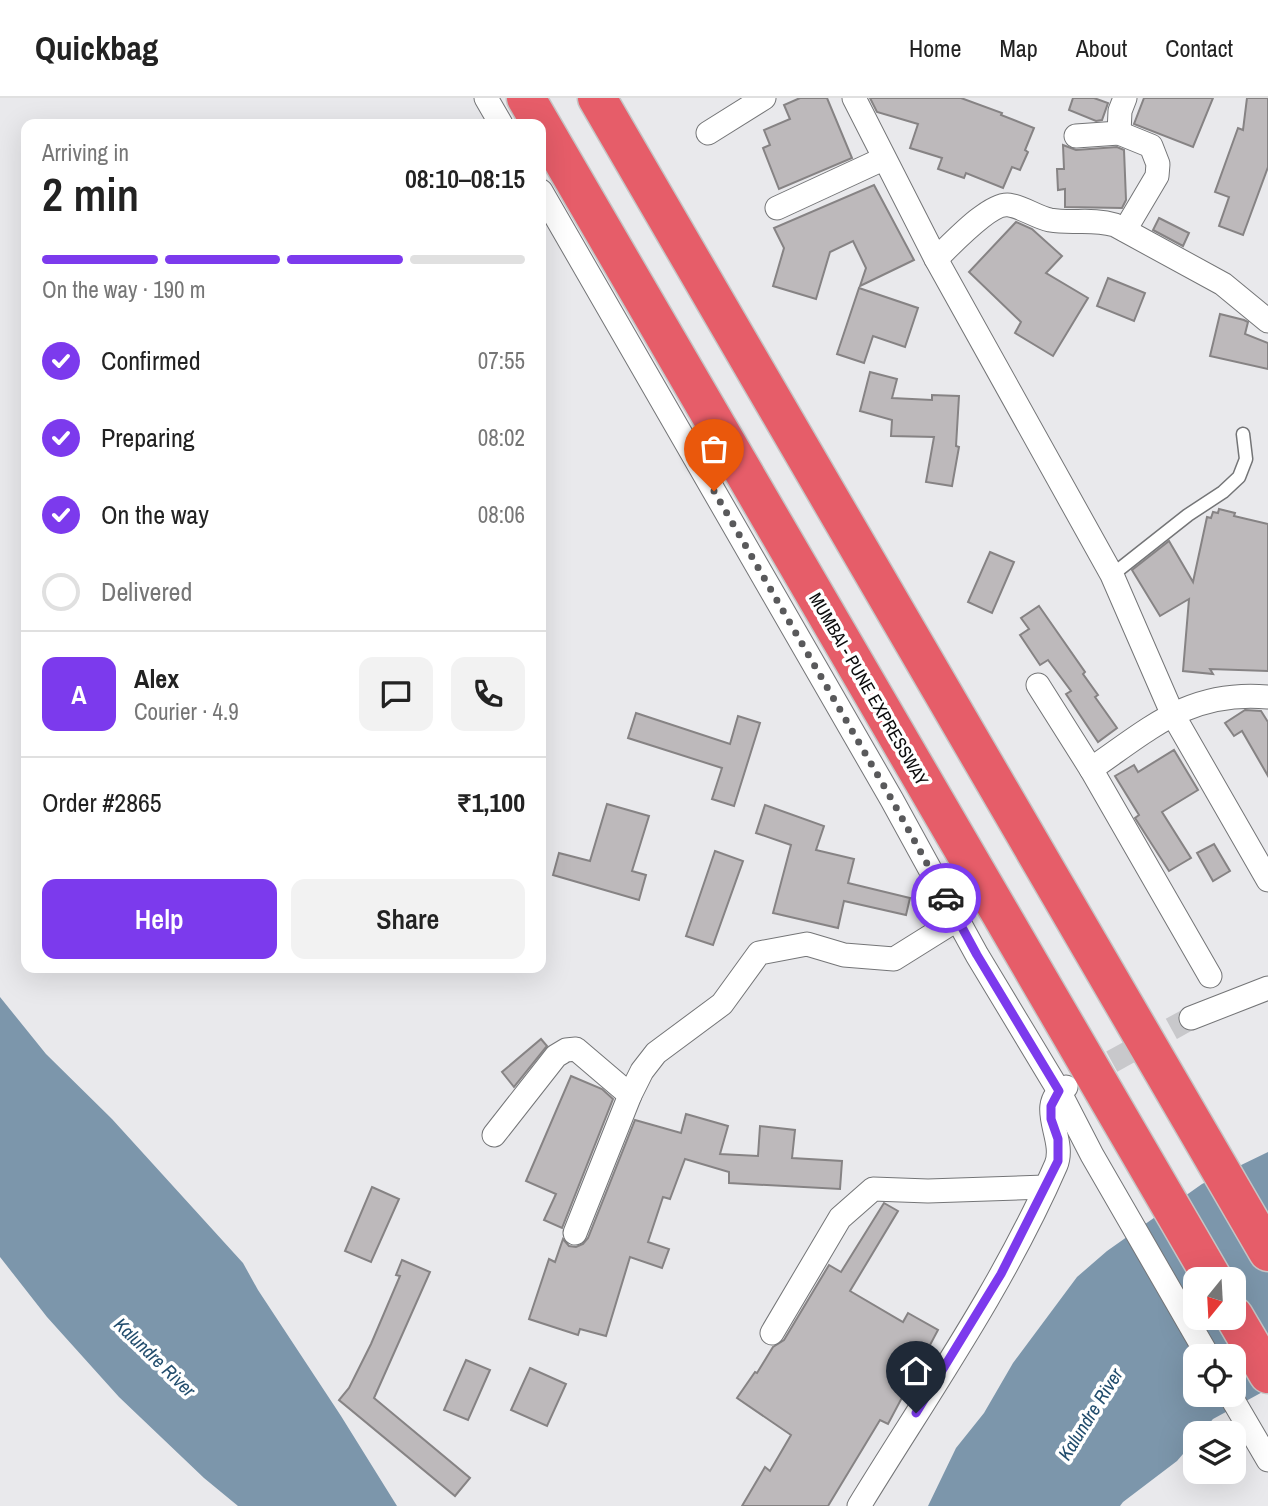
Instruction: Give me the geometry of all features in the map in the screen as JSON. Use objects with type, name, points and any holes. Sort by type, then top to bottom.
[{"type":"highway","name":"MUMBAI - PUNE EXPRESSWAY","points":[[526,98],[538,119]]},
{"type":"highway","points":[[597,98],[1268,1252]]},
{"type":"highway","name":"MUMBAI - PUNE EXPRESSWAY","points":[[546,132],[1206,1267]]},
{"type":"highway","points":[[1243,1330],[1268,1374]]},
{"type":"street","points":[[486,98],[498,119]]},
{"type":"street","points":[[708,133],[764,98]]},
{"type":"street","points":[[854,98],[936,259],[1112,575],[1172,713],[1268,880]]},
{"type":"street","points":[[1119,134],[1120,111],[1125,98]]},
{"type":"street","points":[[1076,136],[1119,134],[1151,146],[1158,164],[1157,176],[1125,230]]},
{"type":"street","points":[[777,208],[883,159]]},
{"type":"street","points":[[546,200],[958,919],[1066,1087],[1091,1155],[1201,1344]]},
{"type":"street","points":[[936,259],[983,216],[1006,204],[1049,220],[1098,220],[1125,230],[1223,284],[1268,321]]},
{"type":"street","points":[[1038,685],[1091,769],[1210,976]]},
{"type":"street","points":[[1091,769],[1172,713],[1217,698],[1245,695],[1268,697]]},
{"type":"street","points":[[575,1233],[642,1071],[656,1053],[722,1004],[758,953],[807,944],[844,955],[894,959],[958,919]]},
{"type":"street","points":[[1191,1018],[1268,988]]},
{"type":"street","points":[[494,1135],[556,1056],[566,1050],[576,1049],[630,1095]]},
{"type":"street","points":[[859,1506],[1001,1274],[1058,1161],[1058,1139],[1051,1119],[1051,1106],[1066,1087]]},
{"type":"street","points":[[772,1333],[840,1218],[873,1189],[928,1191],[1045,1187]]},
{"type":"street","points":[[1237,1407],[1266,1457]]},
{"type":"lane","points":[[1112,575],[1188,515],[1223,492],[1239,477],[1245,459],[1243,434]]},
{"type":"water","name":"Kalundre River","points":[[0,997],[46,1054],[112,1119],[243,1263],[397,1506],[238,1506],[204,1478],[119,1397],[47,1317],[0,1257]]},
{"type":"water","name":"Kalundre River","points":[[1268,1152],[1268,1389],[1246,1401],[1246,1344],[1183,1344],[1183,1407],[1235,1407],[1211,1421],[1183,1421],[1183,1454],[1120,1506],[928,1506],[956,1448],[984,1413],[1013,1363],[1077,1277],[1107,1251],[1202,1184]]},
{"type":"building","points":[[800,98],[827,98],[852,158],[779,189],[763,148],[770,145],[764,130],[790,119],[784,105]]},
{"type":"building","points":[[870,98],[961,98],[1034,128],[1025,150],[1028,152],[1020,170],[1012,167],[1003,188],[966,173],[964,178],[938,169],[942,158],[910,148],[918,124],[877,112]]},
{"type":"building","points":[[1073,98],[1094,98],[1108,103],[1102,120],[1096,121],[1069,110]]},
{"type":"building","points":[[1144,98],[1213,98],[1193,147],[1134,124]]},
{"type":"building","points":[[1247,98],[1268,98],[1268,167],[1243,235],[1219,226],[1229,197],[1215,192],[1238,128],[1243,130]]},
{"type":"building","points":[[1063,145],[1076,150],[1117,147],[1124,150],[1126,200],[1122,208],[1065,207],[1065,189],[1058,190],[1057,169],[1064,169]]},
{"type":"building","points":[[874,185],[914,260],[860,286],[866,268],[853,241],[830,252],[816,299],[773,286],[784,248],[774,228]]},
{"type":"building","points":[[1159,218],[1189,233],[1183,246],[1153,230]]},
{"type":"building","points":[[1016,222],[1032,229],[1062,256],[1046,273],[1088,298],[1053,356],[1015,333],[1021,322],[969,272]]},
{"type":"building","points":[[1108,278],[1145,293],[1134,321],[1097,306]]},
{"type":"building","points":[[859,288],[918,308],[905,347],[873,336],[864,363],[837,354]]},
{"type":"building","points":[[1220,314],[1248,322],[1245,334],[1268,343],[1268,369],[1210,356]]},
{"type":"building","points":[[870,372],[897,379],[892,398],[932,400],[932,395],[959,396],[956,446],[959,447],[952,486],[926,482],[934,437],[891,436],[892,420],[860,411]]},
{"type":"building","points":[[1219,509],[1235,513],[1234,516],[1268,524],[1268,671],[1210,669],[1213,674],[1183,671],[1189,599],[1160,616],[1132,570],[1169,541],[1193,582],[1207,517],[1211,518],[1213,512],[1218,513]]},
{"type":"building","points":[[990,552],[1014,562],[992,613],[968,602]]},
{"type":"building","points":[[1039,606],[1085,672],[1083,674],[1098,695],[1095,697],[1117,728],[1098,742],[1066,694],[1071,691],[1048,660],[1040,665],[1020,635],[1029,629],[1021,618]]},
{"type":"building","points":[[1245,710],[1261,711],[1268,722],[1268,776],[1242,731],[1234,736],[1225,723]]},
{"type":"building","points":[[636,713],[730,744],[738,716],[760,723],[734,806],[712,799],[722,768],[628,738]]},
{"type":"building","points":[[1174,750],[1198,790],[1162,812],[1191,858],[1169,871],[1135,818],[1139,815],[1115,776],[1134,765],[1138,772]]},
{"type":"building","points":[[607,804],[649,816],[632,871],[646,875],[639,900],[553,875],[559,853],[590,861]]},
{"type":"building","points":[[765,805],[824,826],[816,850],[854,859],[848,883],[910,898],[906,915],[844,901],[838,928],[773,913],[791,845],[756,833]]},
{"type":"building","points":[[1214,844],[1230,871],[1213,881],[1197,853]]},
{"type":"building","points":[[715,851],[743,861],[713,945],[686,936]]},
{"type":"building","points":[[541,1039],[547,1046],[514,1087],[502,1072]]},
{"type":"building","points":[[571,1076],[602,1089],[613,1099],[562,1228],[544,1220],[556,1194],[526,1181]]},
{"type":"building","points":[[686,1114],[728,1126],[720,1154],[758,1156],[760,1126],[795,1130],[792,1158],[842,1161],[840,1189],[729,1183],[729,1172],[685,1159],[670,1199],[663,1197],[648,1242],[669,1249],[662,1268],[630,1257],[606,1336],[580,1329],[578,1335],[529,1319],[549,1259],[555,1262],[563,1239],[569,1246],[576,1247],[588,1238],[635,1120],[681,1133]]},
{"type":"building","points":[[372,1187],[399,1199],[371,1262],[345,1251]]},
{"type":"building","points":[[884,1203],[898,1211],[850,1291],[903,1322],[908,1313],[938,1330],[888,1424],[880,1420],[828,1506],[742,1506],[765,1467],[770,1471],[791,1435],[737,1398],[773,1347],[784,1340],[829,1265],[841,1272]]},
{"type":"building","points":[[402,1260],[430,1272],[374,1398],[470,1478],[455,1496],[339,1400],[349,1388],[371,1344],[400,1276],[396,1275]]},
{"type":"building","points":[[466,1360],[490,1370],[468,1420],[444,1410]]},
{"type":"building","points":[[530,1368],[566,1384],[547,1426],[511,1410]]},
{"type":"tunnel","points":[[1082,1078],[1191,1018]]},
{"type":"way so far","points":[[714,491],[946,898]]},
{"type":"route","points":[[916,1413],[1001,1274],[1058,1161],[1058,1139],[1051,1119],[1051,1106],[1059,1091],[946,898]]}]
